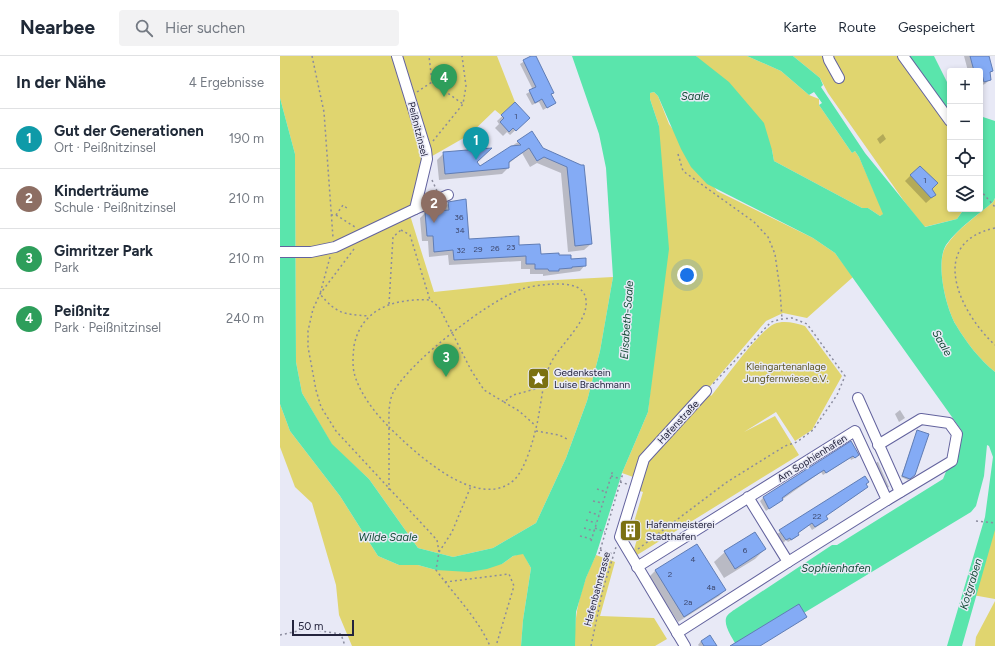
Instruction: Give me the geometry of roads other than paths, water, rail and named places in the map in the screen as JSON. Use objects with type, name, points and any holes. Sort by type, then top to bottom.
[{"type":"street","name":"Peißnitzinsel","points":[[397,56],[426,154],[415,209]]},
{"type":"street","points":[[828,56],[839,78]]},
{"type":"street","points":[[903,56],[947,117]]},
{"type":"street","points":[[280,252],[311,252],[334,247],[444,197]]},
{"type":"street","name":"Hafenstraße","points":[[637,567],[620,537],[644,459],[706,391]]},
{"type":"street","points":[[858,398],[900,492]]},
{"type":"street","points":[[677,633],[886,500],[952,461],[957,434],[949,423],[921,419],[878,445]]},
{"type":"street","points":[[855,431],[868,422]]},
{"type":"street","name":"Am Sophienhafen","points":[[637,567],[855,431],[886,500]]},
{"type":"street","points":[[748,497],[788,562]]},
{"type":"street","points":[[637,567],[685,646]]},
{"type":"water","points":[[572,56],[696,56],[729,82],[764,123],[774,161],[862,208],[868,208],[880,216],[883,214],[859,157],[855,151],[852,153],[819,105],[822,103],[814,92],[809,95],[781,71],[747,56],[793,56],[820,78],[823,85],[821,87],[865,153],[925,227],[957,219],[962,212],[981,212],[962,227],[946,245],[942,263],[943,285],[952,317],[969,344],[984,362],[995,372],[995,530],[962,646],[947,646],[985,517],[993,457],[989,446],[987,445],[984,476],[976,506],[971,512],[749,646],[737,646],[731,636],[727,627],[726,619],[732,612],[832,545],[837,545],[943,479],[947,469],[957,463],[962,431],[835,253],[813,238],[707,184],[691,167],[681,149],[658,96],[654,92],[650,93],[650,99],[659,126],[669,249],[648,412],[622,473],[596,555],[586,578],[576,612],[575,646],[521,646],[523,620],[531,568],[523,554],[513,556],[502,564],[487,569],[469,572],[436,570],[418,565],[399,565],[378,556],[340,496],[290,431],[280,404],[280,98],[295,154],[296,362],[302,393],[332,444],[369,479],[418,548],[453,557],[493,548],[536,523],[566,458],[587,401],[600,351],[613,277],[606,168],[599,134]]},
{"type":"water","points":[[909,56],[934,56],[947,82],[947,110]]},
{"type":"water","points":[[983,117],[995,121],[995,198],[993,202],[983,210]]},
{"type":"place","name":"Peißnitz","points":[[444,97]]},
{"type":"place","name":"Gut der Generationen","points":[[476,160]]},
{"type":"place","name":"Kinderträume","points":[[434,223]]},
{"type":"place","name":"Gimritzer Park","points":[[446,377]]},
{"type":"place","name":"Gedenkstein Luise Brachmann","points":[[539,378]]},
{"type":"place","name":"Hafenmeisterei Stadthafen","points":[[630,530]]},
{"type":"water label","name":"Saale","points":[[695,96]]},
{"type":"water label","name":"Elisabeth-Saale","points":[[627,320]]},
{"type":"water label","name":"Saale","points":[[942,343]]},
{"type":"water label","name":"Wilde Saale","points":[[388,537]]},
{"type":"water label","name":"Sophienhafen","points":[[836,568]]},
{"type":"water label","name":"Kotgraben","points":[[971,584]]},
{"type":"park label","name":"Kleingartenanlage Jungfernwiese e.V.","points":[[786,372]]}]
